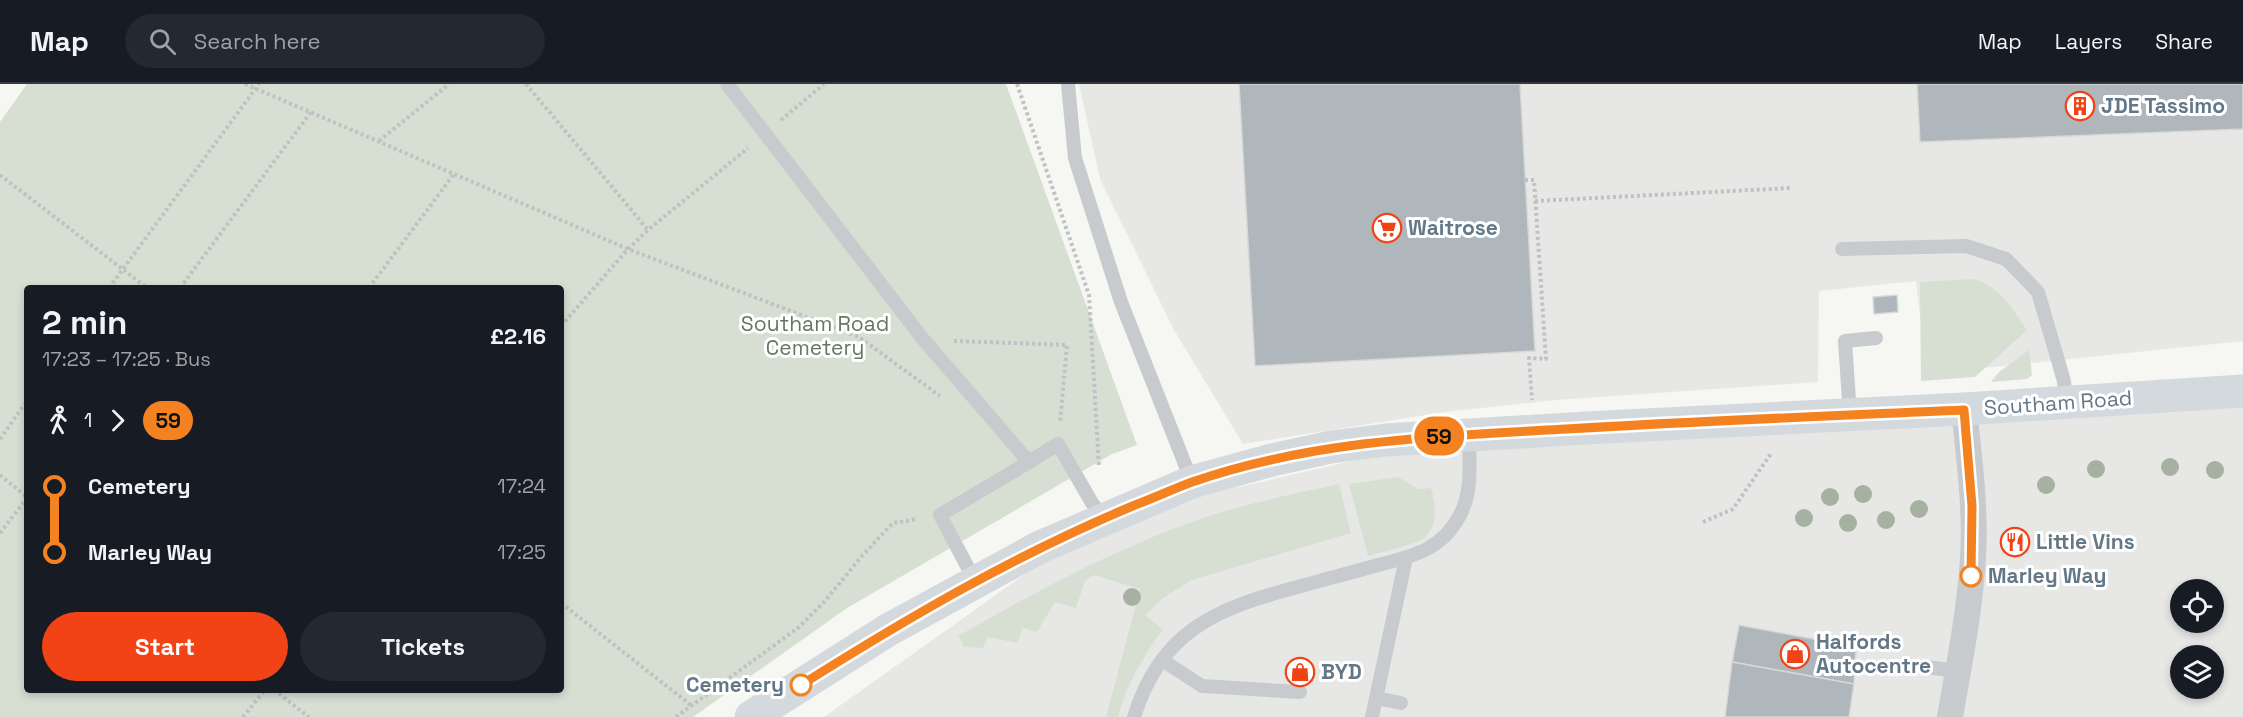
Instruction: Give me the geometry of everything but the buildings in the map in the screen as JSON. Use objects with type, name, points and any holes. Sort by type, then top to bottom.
[{"type":"main road","name":"Southam Road","points":[[751,717],[888,630],[1040,547],[1192,482],[1331,447],[1386,440],[1469,434],[1964,410],[2243,391]]},
{"type":"street","points":[[1950,717],[1970,596],[1973,556],[1972,506],[1964,410]]},
{"type":"lane","points":[[727,84],[923,339],[1029,462]]},
{"type":"lane","points":[[1068,84],[1075,158],[1121,302],[1192,482]]},
{"type":"lane","points":[[1842,249],[1966,246],[2006,259],[2038,292],[2064,381],[2066,402]]},
{"type":"lane","points":[[1850,415],[1845,341],[1876,338]]},
{"type":"lane","points":[[1134,717],[1156,667],[1181,638],[1216,615],[1249,600],[1406,558],[1437,544],[1447,535],[1461,514],[1466,501],[1469,482],[1469,434]]},
{"type":"lane","points":[[975,581],[939,515],[1058,444],[1092,503],[1104,518]]},
{"type":"lane","points":[[1372,717],[1406,558]]},
{"type":"lane","points":[[1162,660],[1202,686],[1300,692]]},
{"type":"lane","points":[[1919,666],[1957,671]]},
{"type":"lane","points":[[1376,698],[1401,703]]},
{"type":"path","points":[[245,84],[628,249],[859,337],[944,399]]},
{"type":"path","points":[[111,285],[259,84]]},
{"type":"path","points":[[379,141],[449,84]]},
{"type":"path","points":[[526,84],[648,230]]},
{"type":"path","points":[[564,323],[628,249],[648,230],[824,84]]},
{"type":"path","points":[[1017,84],[1089,295],[1100,477]]},
{"type":"path","points":[[182,285],[311,112]]},
{"type":"path","points":[[371,285],[454,174]]},
{"type":"path","points":[[0,175],[143,285]]},
{"type":"path","points":[[1525,180],[1534,180],[1546,359],[1528,358],[1533,406]]},
{"type":"path","points":[[1535,201],[1791,188]]},
{"type":"path","points":[[923,339],[1067,345],[1058,444]]},
{"type":"path","points":[[0,438],[24,405]]},
{"type":"path","points":[[1704,522],[1732,509],[1771,455],[1791,417]]},
{"type":"path","points":[[0,474],[24,495]]},
{"type":"path","points":[[0,533],[24,502]]},
{"type":"path","points":[[676,717],[798,628],[825,601],[893,523],[939,515]]},
{"type":"path","points":[[564,605],[692,706]]},
{"type":"path","points":[[243,717],[263,693]]},
{"type":"path","points":[[278,693],[309,717]]},
{"type":"shaded area","points":[[1079,84],[2243,84],[2243,341],[1927,374],[1916,281],[1819,291],[1818,382],[1556,400],[1445,412],[1243,444],[1174,330],[1100,179]]},
{"type":"shaded area","points":[[2243,391],[2243,717],[824,717],[1104,518],[1469,434]]},
{"type":"green space","name":"Southam Road Cemetery","points":[[27,84],[1006,84],[1137,445],[1112,454],[847,608],[693,717],[0,717],[0,122]]},
{"type":"green space","points":[[1973,279],[1983,282],[1998,293],[2011,306],[2027,330],[1975,377],[1921,381],[1920,282]]},
{"type":"green space","points":[[2029,350],[2032,375],[2027,379],[1991,382],[1998,373]]},
{"type":"green space","points":[[1398,477],[1419,489],[1431,488],[1435,508],[1432,527],[1429,533],[1420,540],[1368,556],[1349,484]]},
{"type":"green space","points":[[1339,484],[1351,533],[1192,580],[1163,598],[1145,615],[1163,629],[1136,671],[1118,717],[1106,717],[1140,589],[1094,575],[1085,581],[1076,608],[1055,602],[1037,632],[1023,628],[1017,643],[988,637],[983,648],[964,647],[958,636],[1075,573],[1166,532],[1232,509]]},
{"type":"bus line","name":"59","points":[[801,685],[888,630],[975,581],[1040,547],[1104,518],[1192,482],[1331,447],[1386,440],[1964,410],[1972,506],[1971,576]]},
{"type":"place","name":"JDE Tassimo","points":[[2080,106]]},
{"type":"place","name":"Waitrose","points":[[1387,228]]},
{"type":"place","name":"Little Vins","points":[[2015,542]]},
{"type":"place","name":"Marley Way","points":[[1971,576]]},
{"type":"place","name":"Halfords Autocentre","points":[[1795,654]]},
{"type":"place","name":"BYD","points":[[1300,672]]},
{"type":"place","name":"Cemetery","points":[[801,685]]}]
